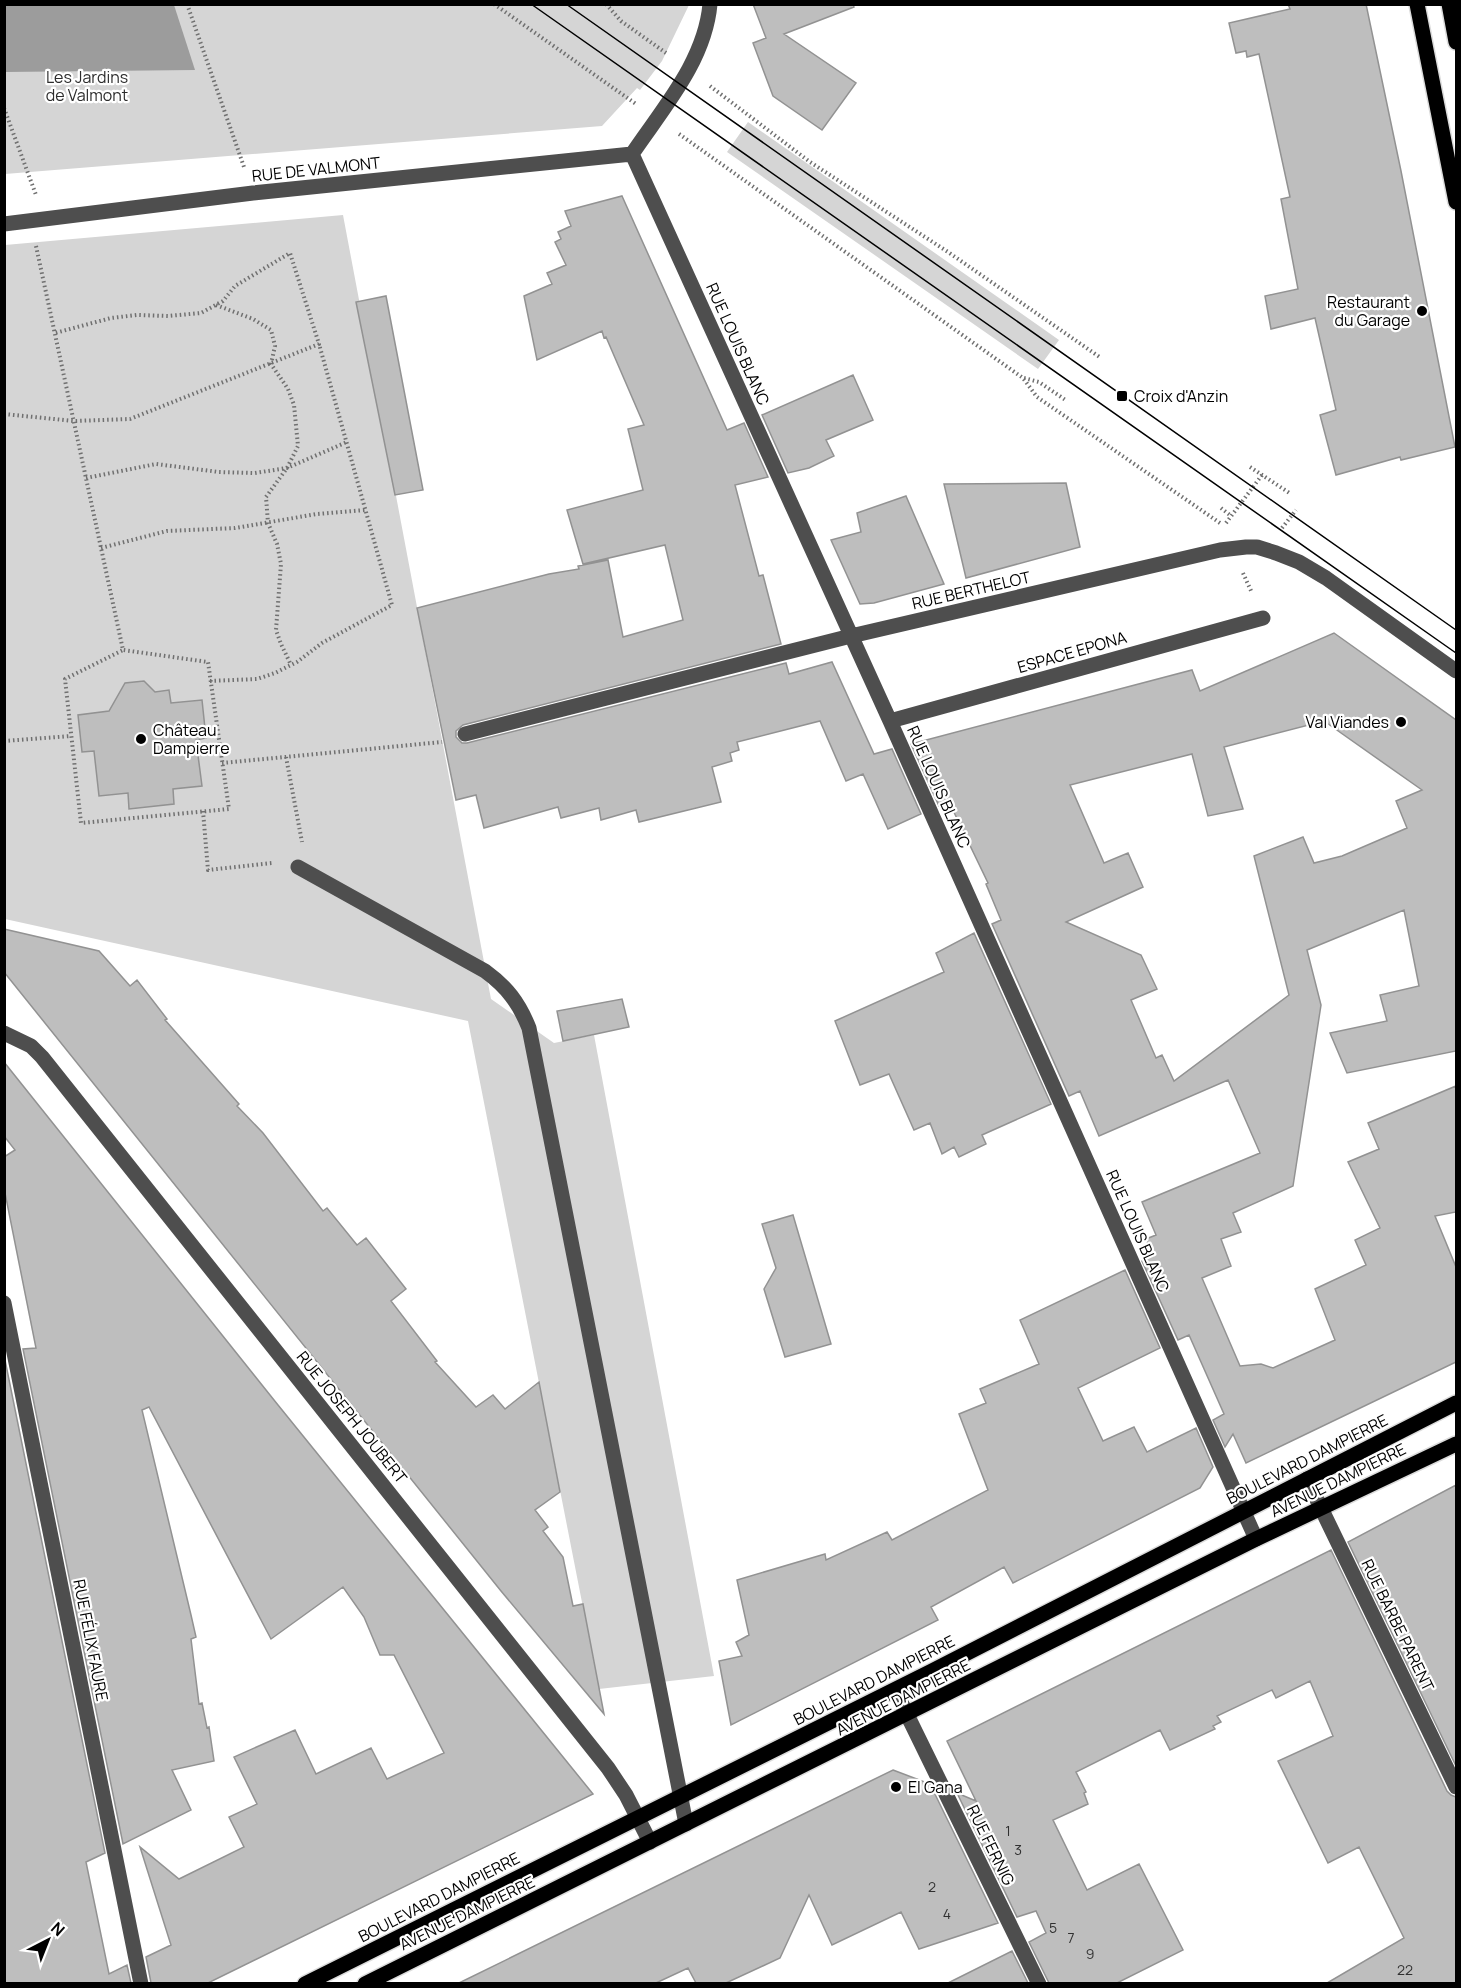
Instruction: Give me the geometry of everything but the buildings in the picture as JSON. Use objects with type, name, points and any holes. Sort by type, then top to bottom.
[{"type":"main road","points":[[1417,4],[1456,202]]},
{"type":"main road","points":[[1449,4],[1456,42]]},
{"type":"main road","name":"BOULEVARD DAMPIERRE","points":[[305,1983],[895,1690],[1456,1403]]},
{"type":"main road","name":"AVENUE DAMPIERRE","points":[[366,1983],[1256,1539],[1456,1444]]},
{"type":"street","points":[[632,154],[691,65],[703,39],[709,19],[710,4]]},
{"type":"street","name":"RUE DE VALMONT","points":[[4,224],[253,193],[632,154]]},
{"type":"street","name":"RUE LOUIS BLANC","points":[[632,154],[890,721],[1256,1539]]},
{"type":"street","name":"RUE BERTHELOT","points":[[465,734],[851,636],[1220,550],[1246,547],[1276,552],[1314,570],[1456,670]]},
{"type":"street","name":"ESPACE EPONA","points":[[890,721],[1263,618]]},
{"type":"street","points":[[302,869],[485,971],[505,988],[522,1009],[531,1040],[686,1824]]},
{"type":"street","name":"RUE JOSEPH JOUBERT","points":[[4,1033],[31,1046],[42,1057],[608,1768],[626,1795],[650,1842]]},
{"type":"street","name":"RUE FÉLIX FAURE","points":[[4,1303],[141,1983]]},
{"type":"street","name":"RUE BARBE PARENT","points":[[1307,1479],[1456,1787]]},
{"type":"street","name":"RUE FERNIG","points":[[895,1690],[1039,1983]]},
{"type":"path","points":[[187,4],[253,193]]},
{"type":"path","points":[[494,4],[1023,378],[1037,397],[1224,526],[1262,475]]},
{"type":"path","points":[[606,4],[621,21],[691,65],[810,162],[948,252],[1101,358]]},
{"type":"path","points":[[4,108],[38,221],[55,333],[123,650]]},
{"type":"path","points":[[55,333],[111,318],[201,313],[223,301],[235,286],[290,253],[319,344],[392,605],[322,643],[291,665],[256,679],[210,681]]},
{"type":"path","points":[[215,305],[253,319],[271,330],[275,346],[271,364],[288,389],[294,405],[298,446],[266,497],[268,523],[277,544],[280,564],[276,630],[280,644],[291,665]]},
{"type":"path","points":[[4,414],[74,421],[130,419],[319,344]]},
{"type":"path","points":[[1023,378],[1039,382],[1067,401]]},
{"type":"path","points":[[86,478],[156,464],[231,473],[255,473],[286,468],[347,442]]},
{"type":"path","points":[[1250,466],[1291,494]]},
{"type":"path","points":[[1221,508],[1231,516]]},
{"type":"path","points":[[101,548],[167,531],[235,528],[317,514],[365,510]]},
{"type":"path","points":[[123,650],[208,662],[228,809],[81,823],[65,678],[123,650]]},
{"type":"path","points":[[222,763],[443,742],[465,734]]},
{"type":"path","points":[[4,741],[71,736]]},
{"type":"path","points":[[203,811],[208,870],[282,862],[302,869],[286,757]]},
{"type":"green space","name":"Les Jardins de Valmont","points":[[5,5],[689,5],[662,61],[640,90],[637,88],[602,126],[5,174]]},
{"type":"green space","points":[[748,122],[1059,340],[1038,369],[727,152]]},
{"type":"green space","points":[[343,215],[491,999],[554,1043],[594,1035],[714,1676],[599,1689],[468,1021],[5,919],[5,245]]},
{"type":"shaded area","points":[[4,5],[174,5],[195,70],[5,72]]},
{"type":"tram line","points":[[531,4],[1456,653]]},
{"type":"tram line","points":[[566,4],[1456,630]]},
{"type":"place","name":"Restaurant du Garage","points":[[1422,311]]},
{"type":"place","name":"Croix d'Anzin","points":[[1122,396]]},
{"type":"place","name":"Val Viandes","points":[[1401,722]]},
{"type":"place","name":"Château Dampierre","points":[[141,739]]},
{"type":"place","name":"El Gana","points":[[896,1787]]}]
